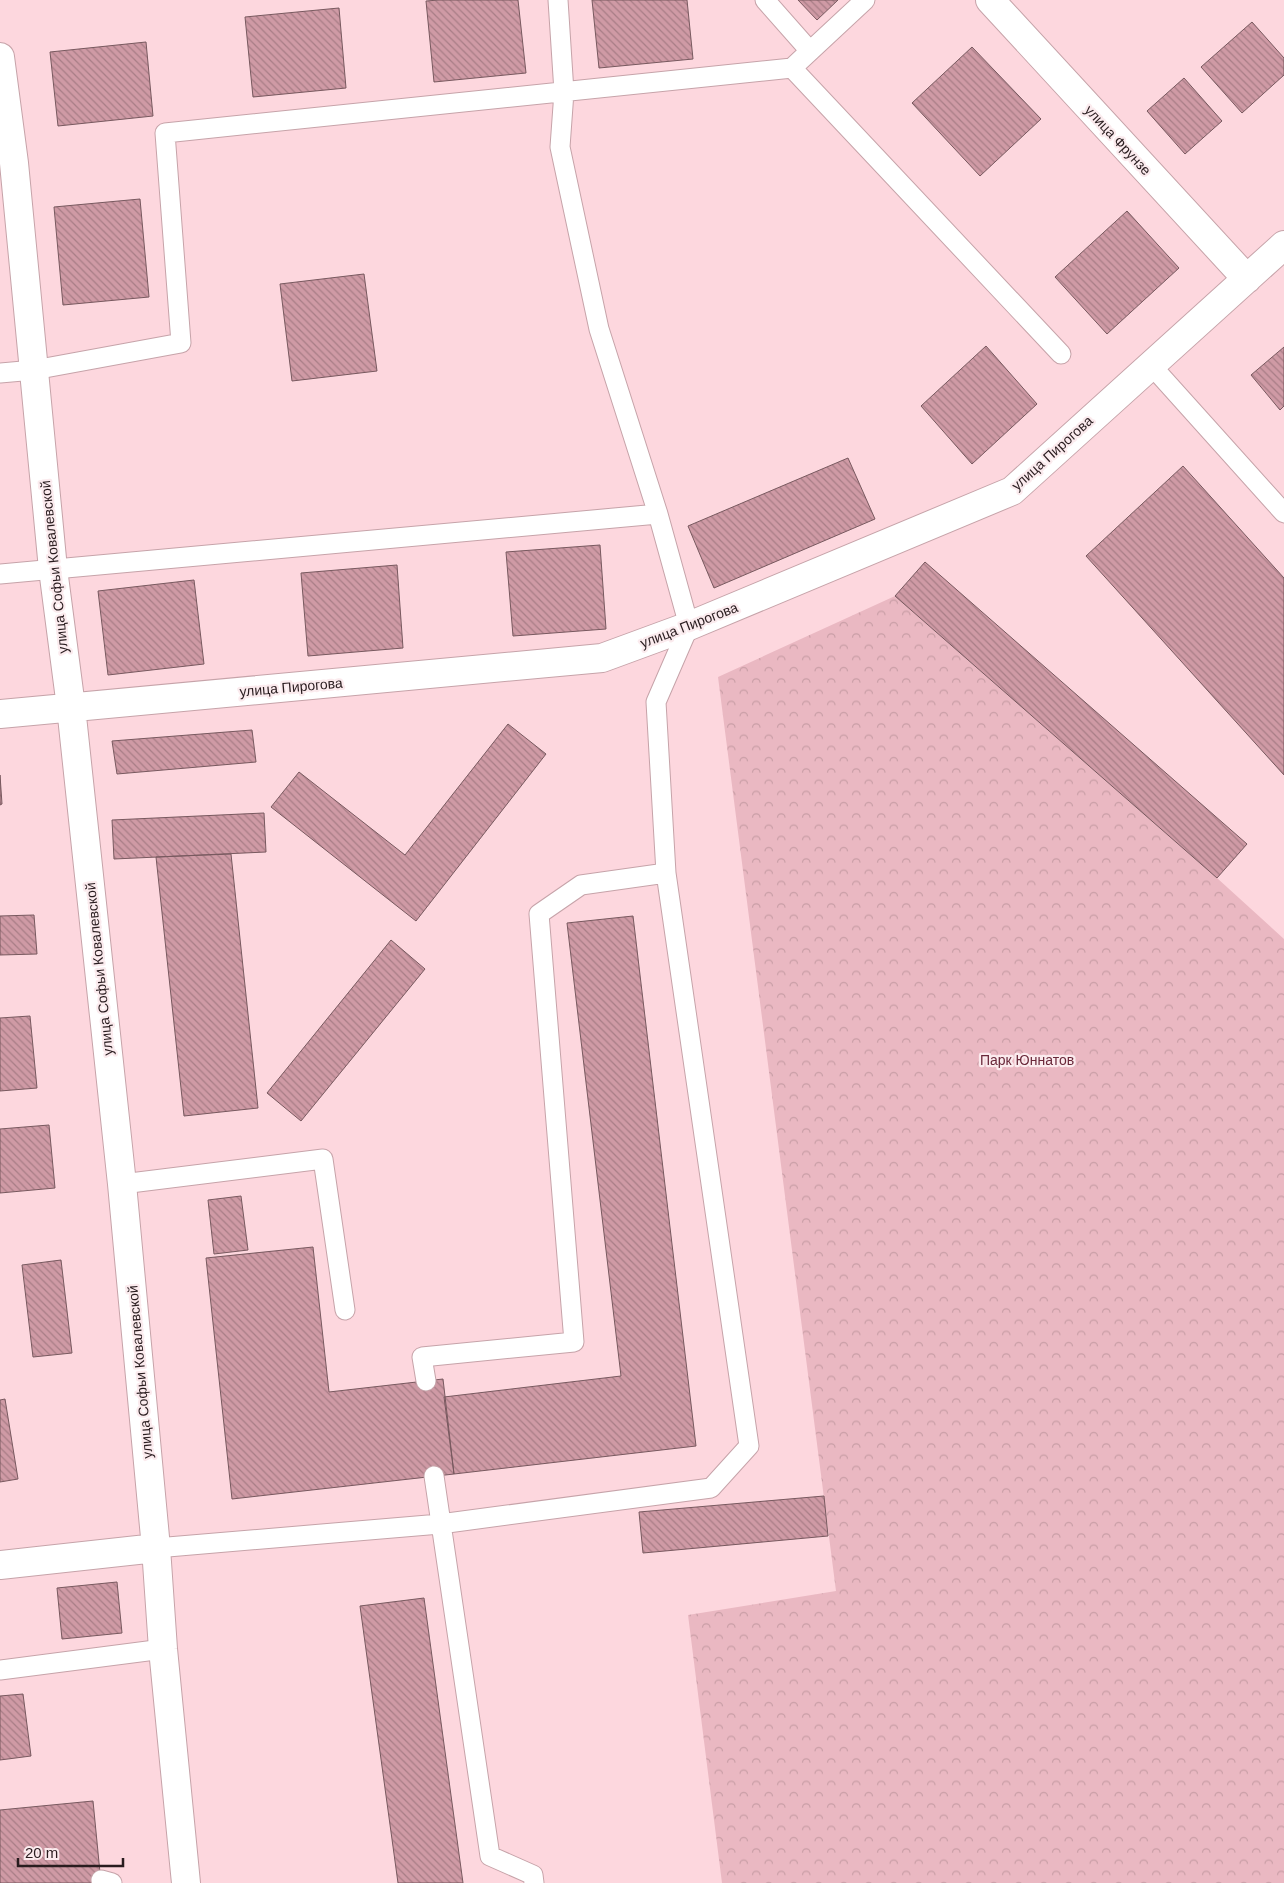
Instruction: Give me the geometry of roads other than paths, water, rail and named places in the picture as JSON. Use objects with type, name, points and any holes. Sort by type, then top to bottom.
[{"type":"street","name":"улица Фрунзе","points":[[990,0],[1247,279]]},
{"type":"street","name":"улица Софьи Ковалевской","points":[[0,57],[14,163],[53,569],[71,707],[122,1184],[156,1548],[163,1649],[186,1883]]},
{"type":"street","name":"улица Пирогова","points":[[0,714],[602,658],[690,626],[1012,491],[1247,279],[1279,259]]},
{"type":"street","points":[[0,1565],[156,1548]]},
{"type":"lane","points":[[156,1548],[440,1524],[711,1488],[749,1446],[666,873],[656,702],[690,626],[658,514],[599,329],[560,147],[564,92],[558,0]]},
{"type":"lane","points":[[765,0],[810,51]]},
{"type":"lane","points":[[0,373],[34,370],[181,343],[165,133],[792,68],[865,0]]},
{"type":"lane","points":[[792,68],[1061,354]]},
{"type":"lane","points":[[1151,365],[1284,512]]},
{"type":"lane","points":[[0,574],[658,514]]},
{"type":"lane","points":[[426,1381],[422,1357],[574,1342],[539,914],[581,885],[666,873]]},
{"type":"lane","points":[[122,1184],[323,1159],[345,1310]]},
{"type":"lane","points":[[434,1476],[490,1856],[532,1875],[534,1883]]},
{"type":"lane","points":[[0,1670],[163,1649]]},
{"type":"park label","name":"Парк Юннатов","points":[[1027,1060]]}]
